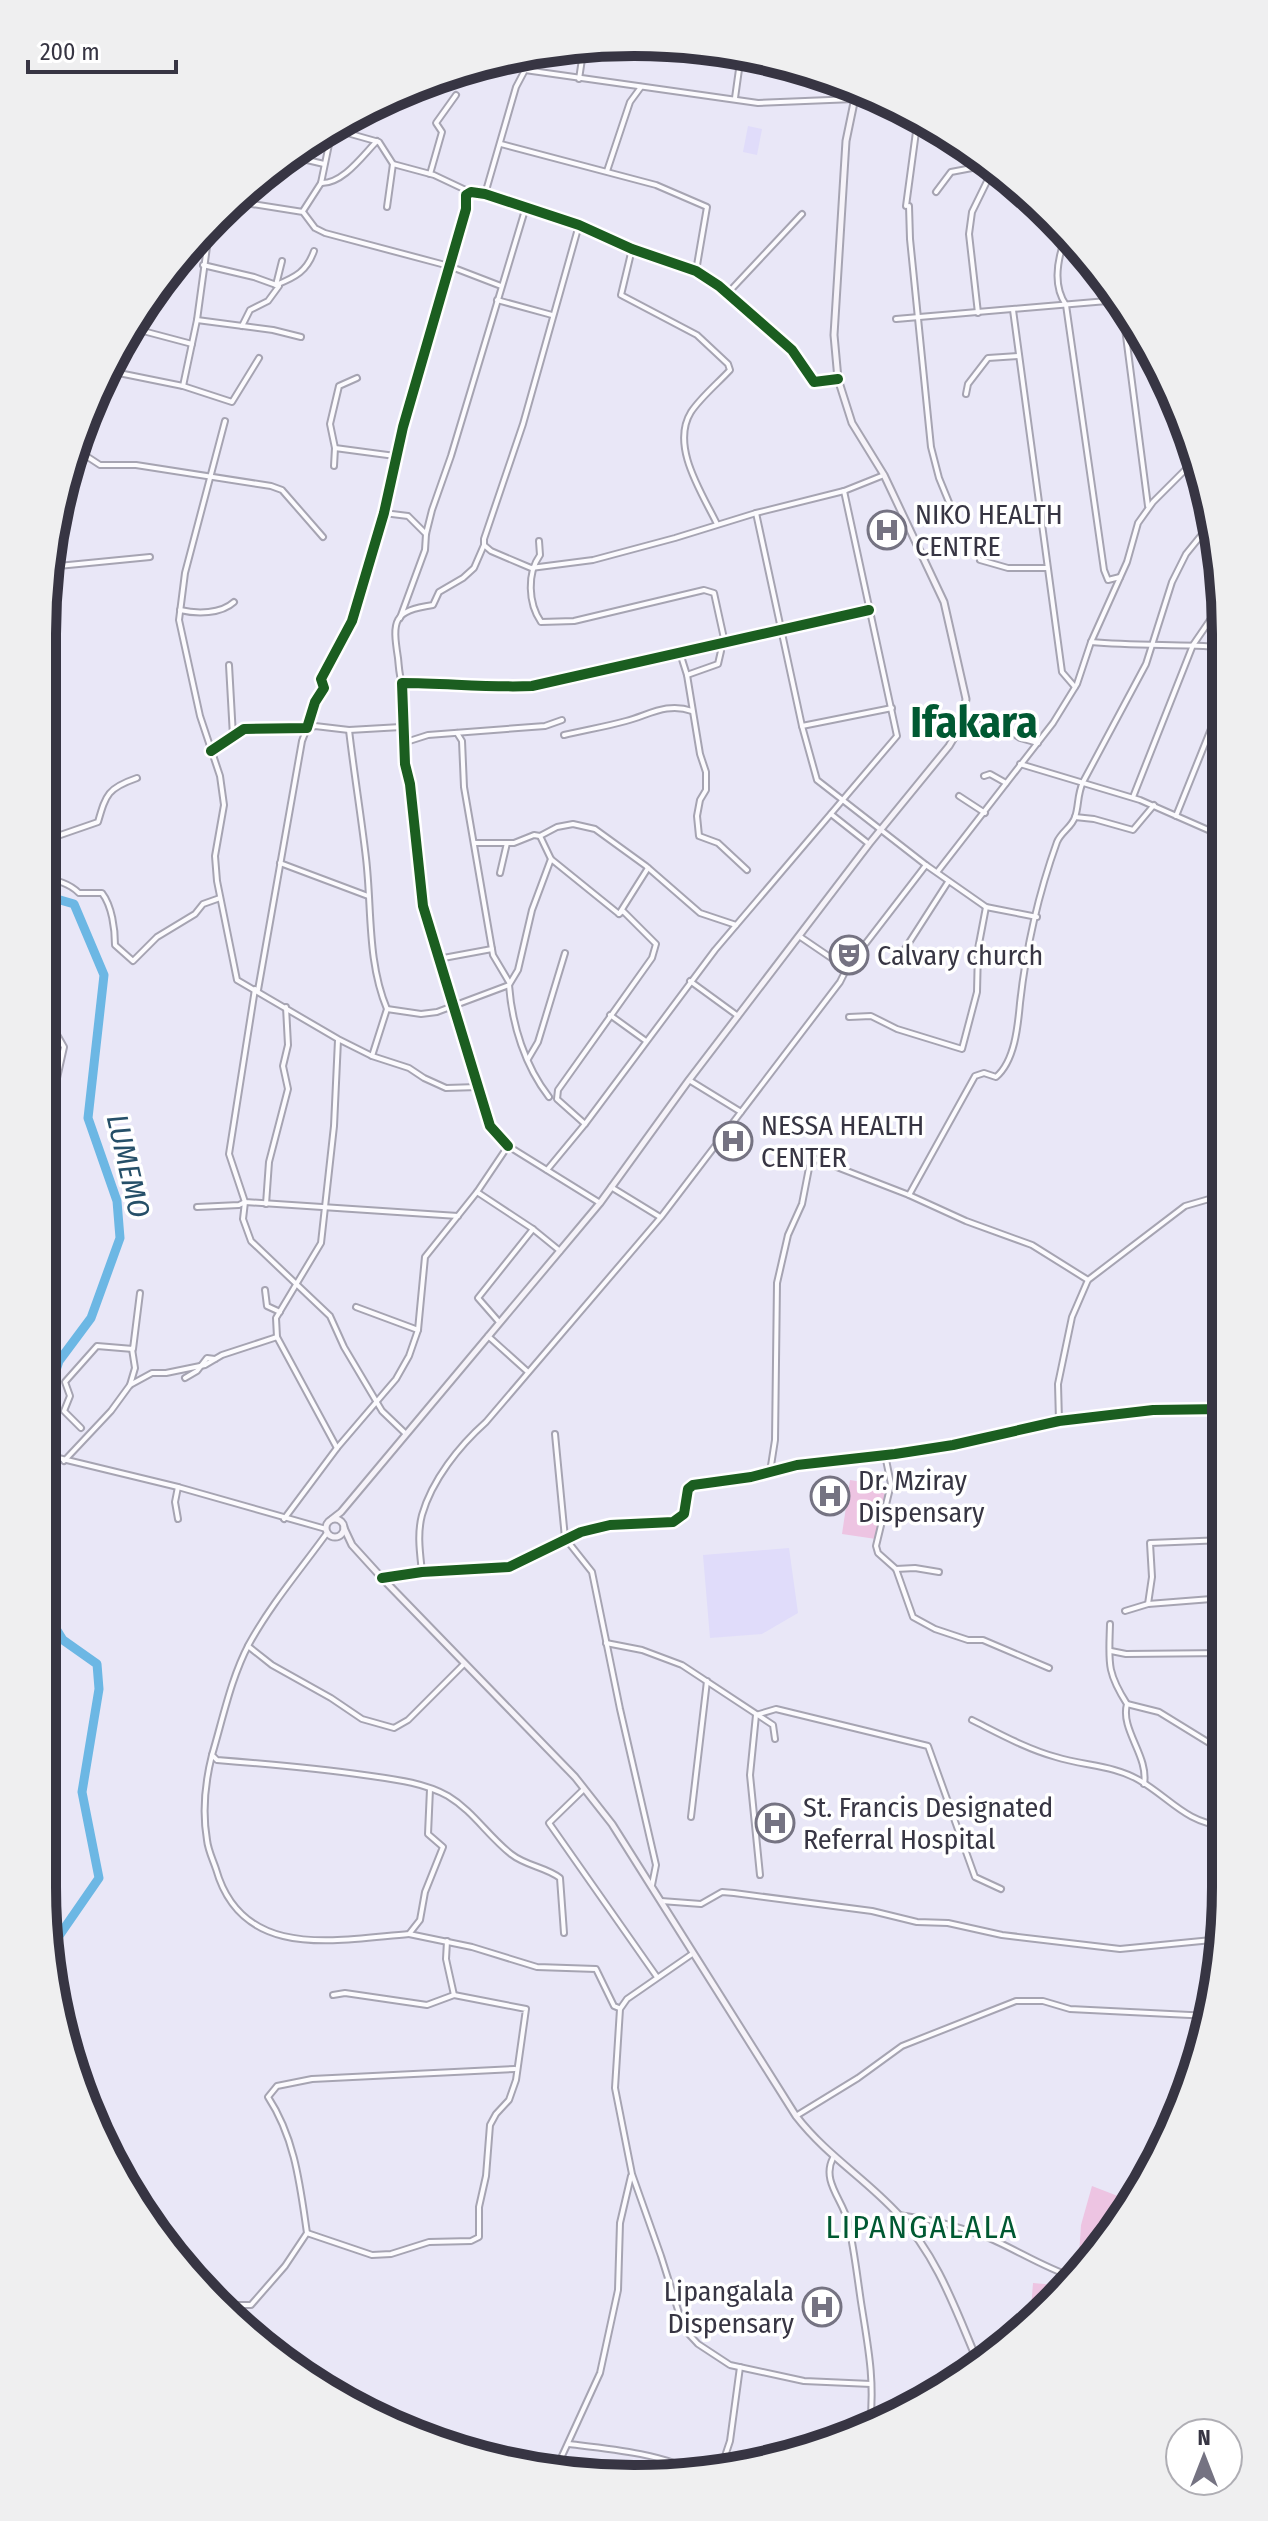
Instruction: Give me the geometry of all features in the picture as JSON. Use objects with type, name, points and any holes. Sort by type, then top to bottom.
[{"type":"main road","points":[[352,1545],[326,1531],[327,1524],[344,1508],[600,1203],[689,1080],[869,844],[949,746],[962,724],[966,699],[944,602],[884,475],[852,423],[838,379],[834,335],[838,259],[846,141],[854,100]]},
{"type":"main road","points":[[335,1538],[341,1535],[344,1526],[344,1508]]},
{"type":"main road","points":[[332,1519],[340,1520],[352,1545],[584,1789],[612,1824],[796,2116],[833,2158],[868,2185],[899,2215],[930,2255],[947,2286],[975,2354]]},
{"type":"street","points":[[579,79],[582,59]]},
{"type":"street","points":[[485,194],[516,87],[526,66]]},
{"type":"street","points":[[735,98],[739,66]]},
{"type":"street","points":[[525,70],[758,103],[852,99]]},
{"type":"street","points":[[607,171],[630,102],[641,87]]},
{"type":"street","points":[[430,174],[442,132],[436,123],[456,95]]},
{"type":"street","points":[[917,130],[908,206],[918,317],[931,447],[939,478],[955,517]]},
{"type":"street","points":[[348,132],[382,143],[393,164],[387,207]]},
{"type":"street","points":[[321,183],[326,184],[340,177],[377,141]]},
{"type":"street","points":[[303,212],[321,183],[329,143]]},
{"type":"street","points":[[501,144],[656,185],[707,207],[696,271]]},
{"type":"street","points":[[304,159],[324,164]]},
{"type":"street","points":[[393,164],[430,174],[525,210],[579,225],[632,249],[696,271],[792,350],[814,382],[838,379]]},
{"type":"street","points":[[936,192],[951,172],[975,167]]},
{"type":"street","points":[[978,313],[969,234],[972,212],[988,177]]},
{"type":"street","points":[[406,1434],[382,1411],[344,1347],[330,1316],[251,1241],[243,1219],[245,1202],[229,1154],[302,741],[315,702],[324,688],[321,679],[352,621],[384,513],[395,456],[466,209],[466,195],[471,192]]},
{"type":"street","points":[[248,203],[303,212],[315,228],[325,233],[449,266],[501,286]]},
{"type":"street","points":[[525,210],[426,534],[425,550],[393,633],[402,683],[403,743],[423,906],[490,1126],[508,1146],[600,1203]]},
{"type":"street","points":[[727,294],[802,214]]},
{"type":"street","points":[[400,618],[409,609],[433,605],[439,592],[474,568],[523,424],[579,225]]},
{"type":"street","points":[[183,386],[197,320],[207,245]]},
{"type":"street","points":[[1063,247],[1058,265],[1059,295],[1066,305],[1104,570],[1108,580],[1120,577]]},
{"type":"street","points":[[632,249],[621,295],[697,335],[728,364],[730,370],[691,413],[686,429],[685,448],[692,472],[717,524]]},
{"type":"street","points":[[203,265],[276,285],[294,278],[309,267],[314,251]]},
{"type":"street","points":[[242,326],[246,314],[268,301],[279,286],[276,285],[282,261]]},
{"type":"street","points":[[497,300],[553,315]]},
{"type":"street","points":[[896,319],[1106,301]]},
{"type":"street","points":[[1013,310],[1062,672],[1075,687]]},
{"type":"street","points":[[197,320],[301,337]]},
{"type":"street","points":[[143,329],[192,344]]},
{"type":"street","points":[[1125,329],[1148,509]]},
{"type":"street","points":[[966,394],[968,384],[988,358],[1019,356]]},
{"type":"street","points":[[119,373],[183,386],[232,402],[259,358]]},
{"type":"street","points":[[334,466],[335,448],[330,424],[339,386],[357,378]]},
{"type":"street","points":[[225,421],[185,573],[179,620],[187,661],[220,776],[224,805],[215,856],[220,898],[237,980],[372,1056],[409,1068],[446,1088],[478,1087]]},
{"type":"street","points":[[335,448],[395,456]]},
{"type":"street","points":[[85,455],[100,465],[136,465],[271,486],[282,490],[323,537]]},
{"type":"street","points":[[938,871],[1038,743],[1075,687],[1120,577],[1138,523],[1187,469]]},
{"type":"street","points":[[484,545],[531,568],[593,560],[844,491],[884,475]]},
{"type":"street","points":[[547,1170],[585,1124],[690,981],[897,736],[844,491]]},
{"type":"street","points":[[384,513],[408,516],[426,534]]},
{"type":"street","points":[[756,513],[815,777],[843,802],[938,871],[948,882],[986,907],[1037,917]]},
{"type":"street","points":[[909,1195],[975,1076],[984,1073],[996,1077],[1009,1057],[1018,1024],[1022,982],[1058,838],[1075,817],[1077,796],[1083,782],[1146,664],[1172,582],[1186,554],[1203,533]]},
{"type":"street","points":[[539,541],[540,555],[531,568],[533,610],[541,622],[574,621],[704,590],[714,593],[722,644],[718,664],[687,675]]},
{"type":"street","points":[[60,566],[150,557]]},
{"type":"street","points":[[980,560],[1008,568],[1047,568]]},
{"type":"street","points":[[180,610],[193,613],[227,608],[234,602]]},
{"type":"street","points":[[402,683],[485,688],[532,686],[869,610]]},
{"type":"street","points":[[1133,798],[1193,645],[1212,618]]},
{"type":"street","points":[[1091,642],[1127,646],[1152,643],[1212,646]]},
{"type":"street","points":[[680,653],[706,772],[706,790],[697,816],[699,836],[718,843],[747,870]]},
{"type":"street","points":[[229,665],[230,730],[233,736]]},
{"type":"street","points":[[564,735],[662,709],[682,707],[692,711]]},
{"type":"street","points":[[802,726],[892,708]]},
{"type":"street","points":[[403,743],[428,735],[545,726],[562,720]]},
{"type":"street","points":[[983,721],[1000,733],[1010,731],[1020,738],[1038,743]]},
{"type":"street","points":[[1176,816],[1212,726]]},
{"type":"street","points":[[211,751],[244,729],[402,727]]},
{"type":"street","points":[[349,730],[374,964],[387,1009],[372,1056]]},
{"type":"street","points":[[457,733],[462,741],[464,787],[492,949],[509,984],[514,1022],[534,1078],[549,1097]]},
{"type":"street","points":[[1020,764],[1154,805],[1212,830]]},
{"type":"street","points":[[984,776],[990,774],[1006,783]]},
{"type":"street","points":[[56,837],[98,822],[109,792],[120,783],[137,778]]},
{"type":"street","points":[[959,796],[985,813]]},
{"type":"street","points":[[1075,817],[1133,830],[1154,805]]},
{"type":"street","points":[[831,814],[869,844]]},
{"type":"street","points":[[474,843],[514,843],[573,824],[595,829],[648,868],[700,913],[736,926]]},
{"type":"street","points":[[540,836],[551,859],[619,914]]},
{"type":"street","points":[[500,873],[507,843]]},
{"type":"street","points":[[387,1009],[421,1014],[453,1007],[509,984],[518,970],[532,910],[551,859]]},
{"type":"street","points":[[280,863],[369,896]]},
{"type":"street","points":[[866,943],[926,865]]},
{"type":"street","points":[[619,914],[648,868]]},
{"type":"street","points":[[56,880],[79,893],[102,893],[108,901],[115,929],[115,945],[133,961],[157,937],[195,914],[203,904],[220,898]]},
{"type":"street","points":[[903,952],[948,882]]},
{"type":"street","points":[[849,1017],[871,1016],[897,1029],[962,1049],[977,992],[978,949],[986,907]]},
{"type":"street","points":[[585,1124],[557,1099],[558,1090],[652,958],[656,944],[623,911],[619,914]]},
{"type":"street","points":[[422,1572],[419,1539],[422,1515],[461,1445],[486,1422],[661,1217],[844,974],[843,966],[799,936]]},
{"type":"street","points":[[438,959],[492,949]]},
{"type":"street","points":[[528,1059],[538,1042],[565,953]]},
{"type":"street","points":[[690,981],[738,1016]]},
{"type":"street","points":[[266,1204],[269,1162],[288,1089],[283,1066],[288,1045],[286,1007]]},
{"type":"street","points":[[610,1015],[646,1041]]},
{"type":"street","points":[[56,1033],[64,1047],[56,1079]]},
{"type":"street","points":[[337,1448],[277,1337],[276,1318],[321,1243],[334,1126],[338,1039]]},
{"type":"street","points":[[689,1080],[741,1112]]},
{"type":"street","points":[[284,1519],[337,1448],[396,1379],[409,1356],[418,1330],[425,1257],[477,1192],[508,1146]]},
{"type":"street","points":[[770,1472],[775,1440],[777,1283],[788,1235],[802,1204],[809,1168],[816,1159],[1032,1245],[1088,1280]]},
{"type":"street","points":[[611,1187],[661,1217]]},
{"type":"street","points":[[477,1192],[560,1251]]},
{"type":"street","points":[[1059,1421],[1058,1384],[1069,1331],[1088,1280],[1185,1206],[1212,1198]]},
{"type":"street","points":[[197,1207],[245,1202],[458,1216]]},
{"type":"street","points":[[499,1322],[478,1298],[533,1229]]},
{"type":"street","points":[[265,1290],[267,1306],[280,1312]]},
{"type":"street","points":[[64,1461],[111,1411],[130,1385],[135,1368],[132,1349],[137,1338],[140,1293]]},
{"type":"street","points":[[356,1307],[418,1330]]},
{"type":"street","points":[[488,1336],[528,1372]]},
{"type":"street","points":[[130,1385],[152,1373],[200,1366],[277,1337]]},
{"type":"street","points":[[81,1428],[64,1411],[70,1396],[65,1382],[97,1346],[132,1349]]},
{"type":"street","points":[[185,1378],[200,1366]]},
{"type":"street","points":[[382,1578],[422,1572],[509,1567],[565,1538],[610,1525],[673,1522],[684,1514],[689,1486],[797,1465],[953,1445],[1059,1421],[1153,1410],[1212,1409]]},
{"type":"street","points":[[555,1434],[565,1538],[592,1572],[656,1865],[652,1885]]},
{"type":"street","points":[[885,1455],[891,1484],[876,1546],[878,1553],[896,1569],[913,1617],[935,1629],[968,1640],[983,1640],[1049,1668]]},
{"type":"street","points":[[56,1459],[178,1487],[326,1531],[248,1646],[237,1671],[212,1755],[205,1787],[207,1840],[220,1887],[236,1910],[264,1930],[302,1941],[349,1941],[409,1934],[447,1941],[537,1967],[596,1969],[614,2006],[620,2009]]},
{"type":"street","points":[[178,1487],[175,1502],[178,1519]]},
{"type":"street","points":[[1148,1604],[1152,1577],[1150,1543],[1212,1540]]},
{"type":"street","points":[[896,1569],[939,1572]]},
{"type":"street","points":[[1125,1611],[1148,1604],[1212,1599]]},
{"type":"street","points":[[1110,1624],[1113,1681],[1127,1704],[1125,1716],[1138,1749],[1144,1784]]},
{"type":"street","points":[[606,1643],[642,1650],[682,1665],[773,1725],[775,1739]]},
{"type":"street","points":[[248,1646],[272,1665],[362,1719],[394,1728],[408,1720],[464,1664]]},
{"type":"street","points":[[1110,1651],[1126,1654],[1212,1653]]},
{"type":"street","points":[[691,1817],[707,1681]]},
{"type":"street","points":[[1127,1704],[1159,1712],[1212,1745]]},
{"type":"street","points":[[756,1715],[776,1709],[928,1746],[975,1877],[1001,1889]]},
{"type":"street","points":[[756,1715],[750,1775],[760,1875]]},
{"type":"street","points":[[972,1720],[1023,1745],[1059,1758],[1103,1765],[1144,1784],[1206,1825],[1212,1825]]},
{"type":"street","points":[[212,1755],[217,1760],[311,1767],[398,1779],[430,1789],[465,1807],[507,1852],[523,1863],[560,1878],[564,1933]]},
{"type":"street","points":[[409,1934],[420,1920],[425,1892],[443,1847],[428,1834],[430,1789]]},
{"type":"street","points":[[584,1789],[549,1823],[657,1978]]},
{"type":"street","points":[[661,1901],[701,1904],[722,1892],[734,1893],[872,1911],[917,1922],[948,1923],[1002,1935],[1120,1949],[1209,1940]]},
{"type":"street","points":[[447,1941],[447,1965],[454,1995]]},
{"type":"street","points":[[692,1954],[627,1999],[620,2009],[615,2088],[632,2174],[684,2329],[698,2344],[730,2365],[804,2381],[871,2384]]},
{"type":"street","points":[[307,2233],[372,2255],[391,2254],[429,2242],[471,2241],[479,2237],[479,2207],[486,2176],[490,2125],[509,2100],[516,2080],[515,2069],[526,2009],[454,1995],[427,2005],[345,1993],[333,1995]]},
{"type":"street","points":[[796,2116],[858,2078],[902,2046],[1016,2001],[1043,2001],[1070,2009],[1197,2015]]},
{"type":"street","points":[[235,2305],[251,2305],[285,2266],[307,2233],[298,2174],[283,2120],[268,2097],[277,2086],[312,2079],[515,2069]]},
{"type":"street","points":[[833,2158],[829,2176],[847,2218],[869,2340],[870,2414]]},
{"type":"street","points":[[561,2460],[600,2373],[618,2290],[620,2223],[632,2174]]},
{"type":"street","points":[[899,2215],[933,2219],[987,2237],[1064,2273]]},
{"type":"street","points":[[724,2458],[730,2441],[740,2367]]},
{"type":"street","points":[[569,2444],[631,2452],[676,2464]]},
{"type":"shaded area","points":[[748,126],[762,129],[757,155],[743,152]]},
{"type":"shaded area","points":[[850,1480],[886,1486],[876,1539],[842,1534]]},
{"type":"shaded area","points":[[789,1548],[798,1613],[762,1634],[710,1638],[703,1555]]},
{"type":"shaded area","name":"LIPANGALALA","points":[[1092,2186],[1122,2197],[1079,2256],[1081,2225]]},
{"type":"shaded area","points":[[1033,2283],[1053,2285],[1043,2296],[1031,2307]]},
{"type":"waterway","name":"LUMEMO","points":[[56,899],[74,904],[104,975],[88,1118],[117,1201],[120,1238],[91,1318],[59,1361],[56,1370]]},
{"type":"waterway","name":"LUMEMO","points":[[56,1629],[63,1640],[97,1664],[99,1689],[82,1792],[99,1878],[58,1937]]},
{"type":"cycle path","points":[[211,751],[244,729],[307,728],[315,702],[324,688],[321,679],[352,621],[384,513],[403,427],[466,209],[466,195],[471,192],[579,225],[632,249],[696,271],[719,286],[792,350],[814,382],[838,379]]},
{"type":"cycle path","points":[[508,1146],[490,1126],[423,906],[410,784],[405,764],[402,683],[532,686],[869,610]]},
{"type":"cycle path","points":[[382,1578],[422,1572],[509,1567],[581,1532],[610,1525],[673,1522],[684,1514],[688,1489],[693,1485],[751,1477],[797,1465],[953,1445],[1059,1421],[1153,1410],[1212,1409]]},
{"type":"place","name":"NIKO HEALTH CENTRE","points":[[887,530]]},
{"type":"place","name":"Calvary church","points":[[849,955]]},
{"type":"place","name":"NESSA HEALTH CENTER","points":[[733,1141]]},
{"type":"place","name":"Dr. Mziray Dispensary","points":[[830,1496]]},
{"type":"place","name":"St. Francis Designated Referral Hospital","points":[[775,1823]]},
{"type":"place","name":"Lipangalala Dispensary","points":[[822,2307]]},
{"type":"district","name":"Ifakara","points":[[974,722]]},
{"type":"district","name":"LIPANGALALA","points":[[922,2227]]}]
